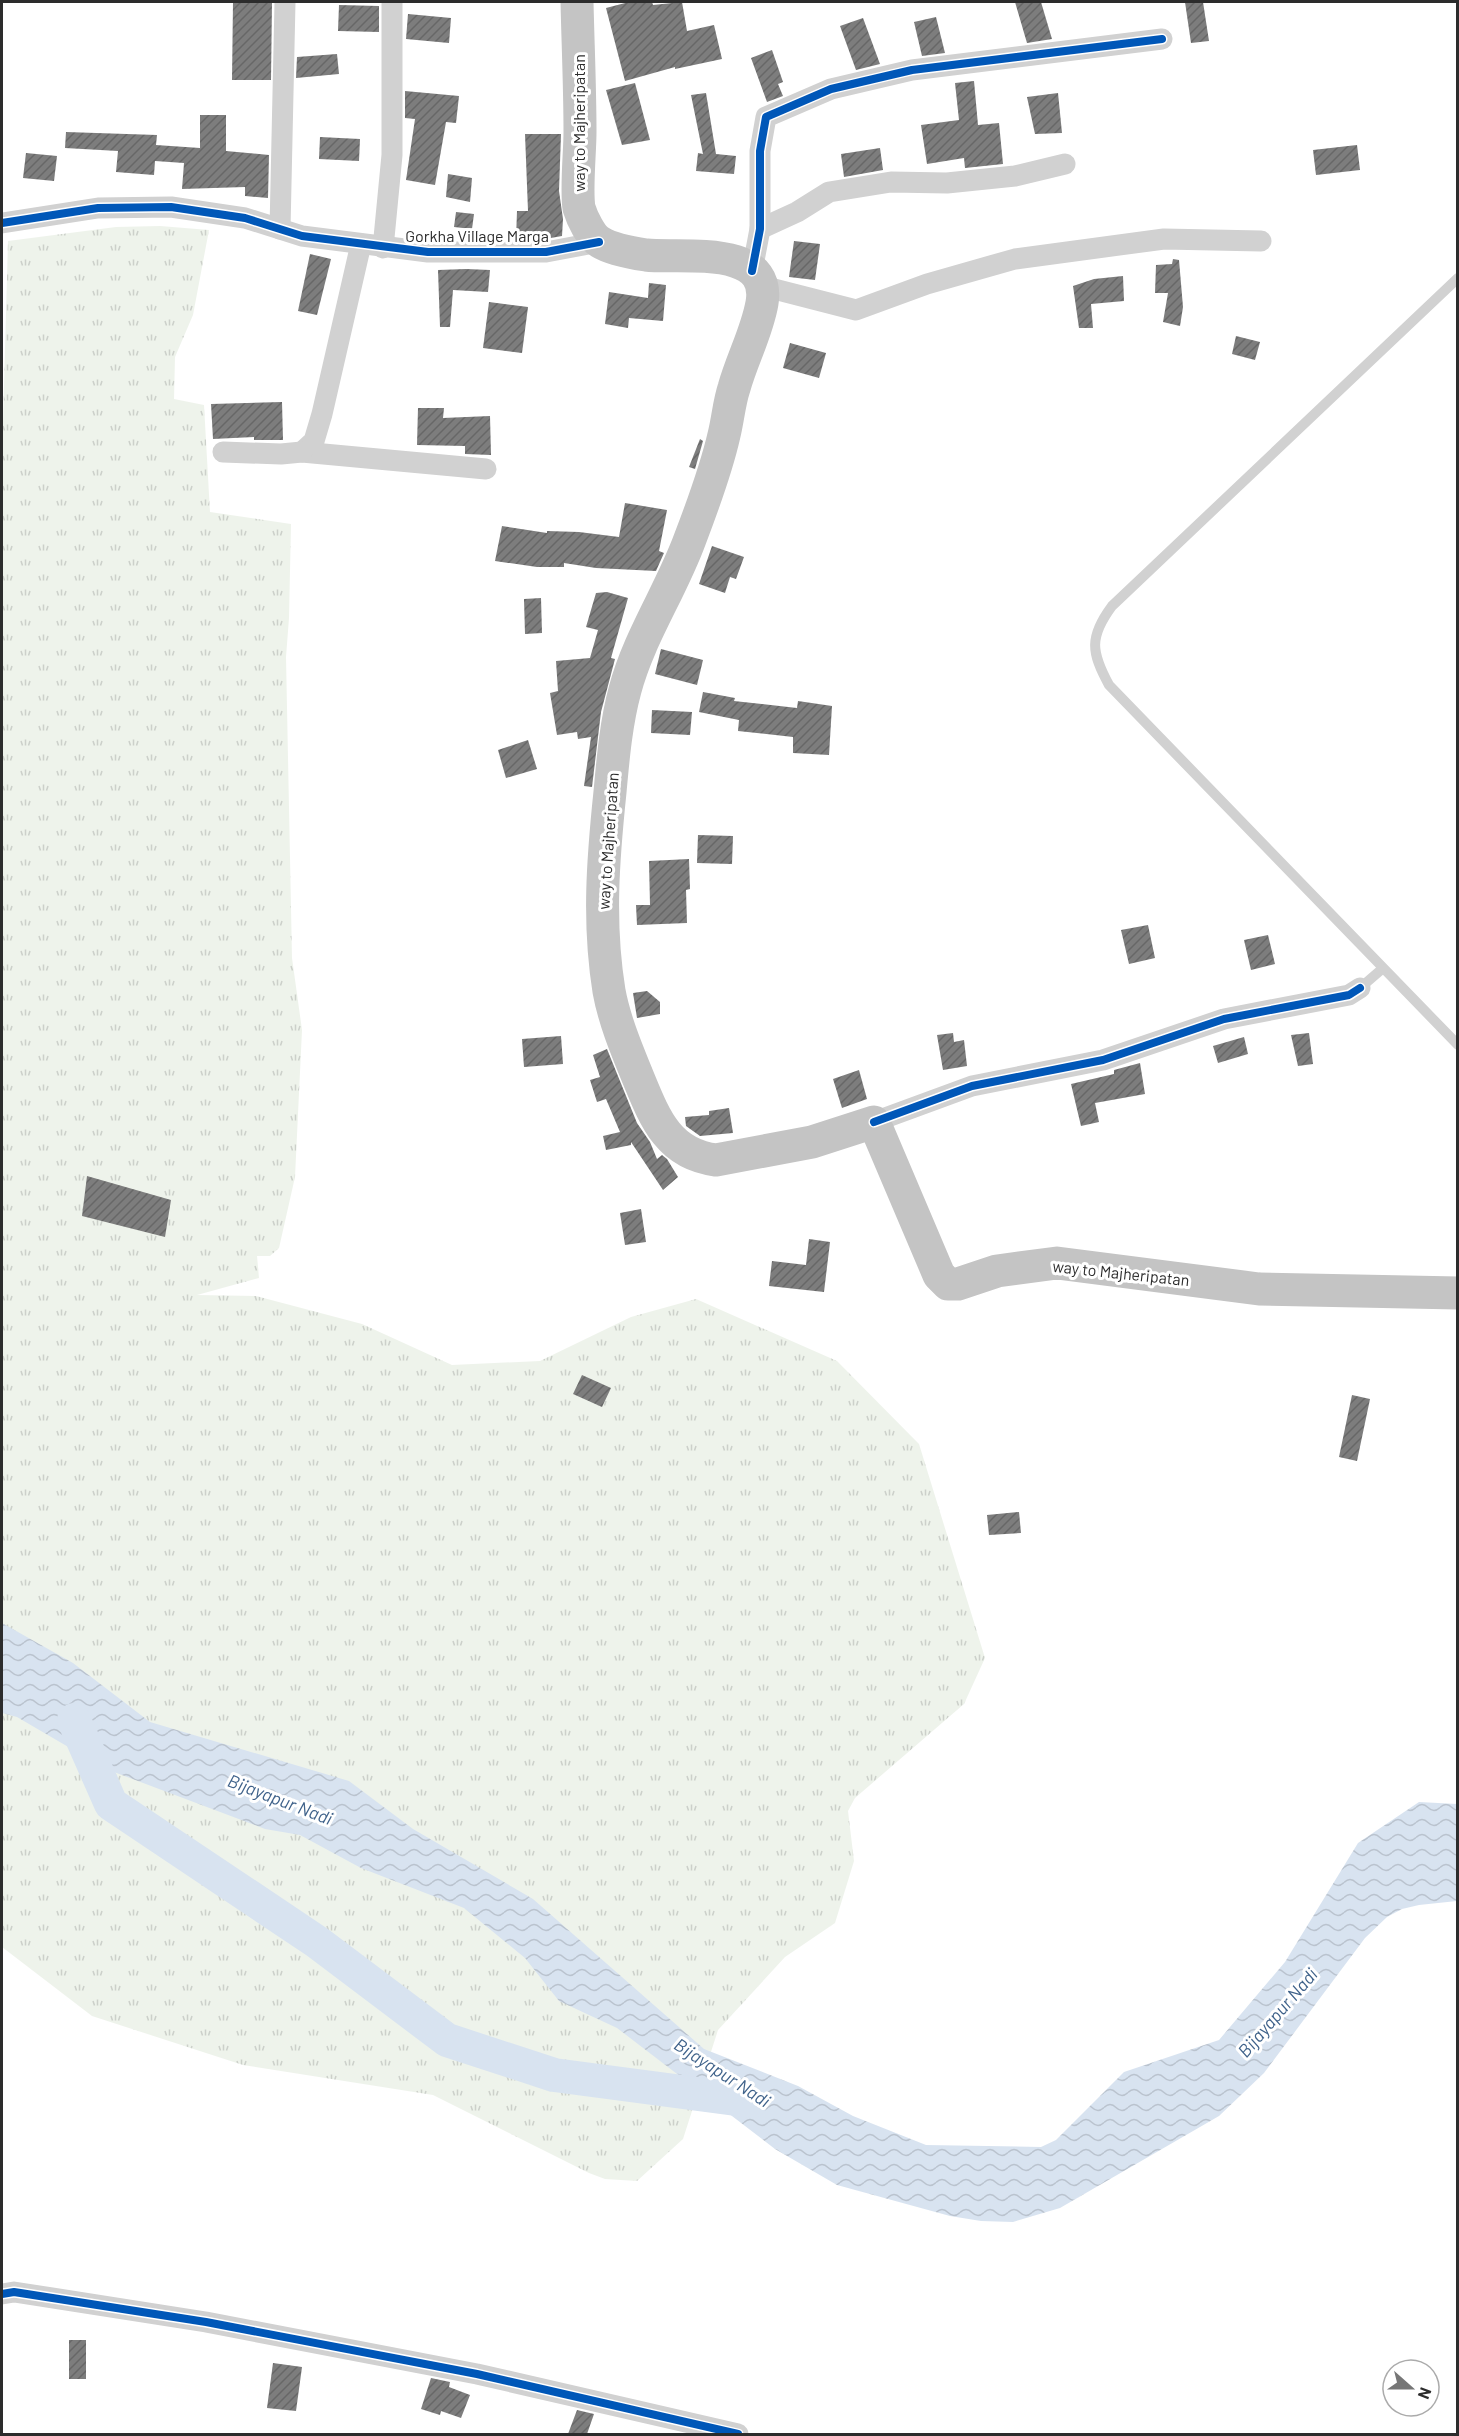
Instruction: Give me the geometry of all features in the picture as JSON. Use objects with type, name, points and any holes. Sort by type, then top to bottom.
[{"type":"main road","name":"way to Majheripatan","points":[[577,2],[580,116],[579,207],[587,227],[599,242]]},
{"type":"main road","points":[[599,242],[645,255],[728,258],[747,266],[757,279]]},
{"type":"main road","name":"way to Majheripatan","points":[[757,279],[763,298],[759,318],[733,390],[717,463],[689,541],[638,651],[624,692],[614,752],[601,892],[610,994],[620,1029],[652,1113],[669,1137],[685,1152],[716,1160],[812,1142],[874,1122],[939,1275],[948,1284],[958,1284],[997,1270],[1057,1263],[1259,1289],[1458,1293]]},
{"type":"street","points":[[280,229],[285,2]]},
{"type":"street","points":[[383,248],[392,155],[392,2]]},
{"type":"street","points":[[1162,39],[912,70],[831,89],[766,117],[760,151],[760,229],[757,279],[855,310],[927,284],[1015,259],[1164,239],[1261,241]]},
{"type":"street","points":[[760,229],[797,212],[829,192],[891,182],[947,183],[1015,176],[1065,164]]},
{"type":"street","name":"Gorkha Village Marga","points":[[2,223],[98,208],[171,207],[245,218],[302,236],[428,252],[546,252],[599,242]]},
{"type":"street","points":[[302,452],[314,441],[322,414],[361,244]]},
{"type":"street","points":[[223,452],[281,454],[302,452],[486,469]]},
{"type":"street","points":[[874,1122],[972,1086],[1102,1060],[1224,1019],[1349,995],[1360,988]]},
{"type":"street","points":[[2,2294],[14,2292],[206,2322],[432,2365],[738,2434]]},
{"type":"lane","points":[[1458,278],[1112,606],[1100,622],[1095,641],[1096,663],[1109,685],[1458,1045]]},
{"type":"lane","points":[[1360,988],[1382,969]]},
{"type":"green space","points":[[160,226],[209,230],[193,315],[175,357],[174,399],[204,405],[210,512],[291,524],[286,657],[292,958],[302,1030],[295,1177],[279,1248],[270,1256],[257,1256],[259,1278],[197,1295],[256,1296],[362,1324],[452,1365],[540,1361],[631,1317],[696,1299],[837,1361],[919,1444],[985,1658],[964,1704],[855,1798],[848,1811],[854,1861],[835,1923],[785,1957],[718,2030],[683,2139],[637,2181],[605,2179],[589,2173],[433,2095],[243,2065],[92,2016],[2,1947],[2,458],[8,241],[116,227]]},
{"type":"water","name":"Bijayapur Nadi","points":[[2,1623],[73,1663],[150,1722],[349,1781],[413,1829],[533,1899],[704,2049],[798,2086],[853,2116],[926,2145],[1041,2147],[1056,2140],[1124,2072],[1219,2040],[1285,1962],[1358,1843],[1419,1802],[1457,1804],[1457,1901],[1419,1905],[1402,1909],[1387,1917],[1365,1938],[1264,2073],[1219,2116],[1060,2208],[1013,2222],[981,2221],[950,2216],[837,2185],[775,2149],[617,2028],[559,2001],[525,1958],[464,1908],[361,1868],[300,1835],[265,1829],[106,1769],[17,1717],[2,1713]]},
{"type":"building","points":[[233,2],[272,2],[271,80],[232,80]]},
{"type":"building","points":[[629,2],[652,2],[653,5],[682,2],[687,31],[714,25],[722,59],[675,69],[675,67],[625,81],[606,8]]},
{"type":"building","points":[[1015,2],[1041,2],[1052,39],[1027,43]]},
{"type":"building","points":[[1185,2],[1203,2],[1209,41],[1191,43]]},
{"type":"building","points":[[339,5],[379,6],[379,32],[338,31]]},
{"type":"building","points":[[408,14],[451,18],[449,43],[406,39]]},
{"type":"building","points":[[936,17],[945,53],[922,56],[914,22]]},
{"type":"building","points":[[863,18],[880,64],[856,70],[840,26]]},
{"type":"building","points":[[772,50],[783,82],[778,84],[783,96],[767,102],[751,58]]},
{"type":"building","points":[[337,54],[339,74],[296,78],[297,57]]},
{"type":"building","points":[[974,81],[978,125],[999,123],[1003,164],[965,168],[964,158],[927,164],[921,125],[959,120],[955,83]]},
{"type":"building","points":[[635,83],[650,140],[622,145],[606,90]]},
{"type":"building","points":[[405,91],[459,96],[456,123],[446,122],[435,185],[406,180],[415,119],[405,118]]},
{"type":"building","points":[[706,93],[716,154],[736,156],[734,174],[696,171],[698,153],[703,154],[691,95]]},
{"type":"building","points":[[1058,93],[1062,133],[1035,134],[1027,97]]},
{"type":"building","points":[[200,115],[226,115],[226,151],[269,155],[268,198],[245,196],[245,187],[182,189],[184,163],[155,161],[154,175],[116,172],[118,151],[65,148],[66,132],[157,135],[156,145],[200,148]]},
{"type":"building","points":[[525,134],[561,134],[559,191],[563,219],[562,236],[545,239],[516,239],[517,211],[528,211]]},
{"type":"building","points":[[320,137],[360,139],[359,161],[319,159]]},
{"type":"building","points":[[1357,145],[1360,170],[1316,175],[1313,150]]},
{"type":"building","points":[[880,148],[883,170],[844,177],[841,154]]},
{"type":"building","points":[[26,153],[57,156],[54,181],[23,178]]},
{"type":"building","points":[[448,174],[472,178],[470,202],[446,197]]},
{"type":"building","points":[[456,212],[474,214],[472,229],[454,227]]},
{"type":"building","points":[[794,241],[820,244],[815,280],[789,277]]},
{"type":"building","points":[[310,254],[331,259],[317,315],[298,311]]},
{"type":"building","points":[[1173,259],[1179,260],[1183,307],[1180,326],[1163,322],[1168,293],[1155,293],[1156,265],[1172,264]]},
{"type":"building","points":[[438,270],[490,270],[488,292],[453,290],[450,327],[440,327]]},
{"type":"building","points":[[1123,276],[1124,301],[1091,304],[1093,328],[1079,328],[1073,286],[1094,279]]},
{"type":"building","points":[[649,283],[666,285],[663,321],[629,318],[628,328],[605,324],[609,292],[648,298]]},
{"type":"building","points":[[489,302],[528,307],[522,353],[483,348]]},
{"type":"building","points":[[1236,336],[1260,342],[1255,360],[1232,354]]},
{"type":"building","points":[[790,343],[826,353],[819,378],[783,368]]},
{"type":"building","points":[[282,402],[283,440],[254,440],[254,437],[213,439],[211,404]]},
{"type":"building","points":[[418,408],[444,408],[443,418],[490,416],[491,455],[465,454],[465,446],[417,445]]},
{"type":"building","points":[[700,439],[703,441],[695,469],[689,467]]},
{"type":"building","points":[[625,503],[667,510],[659,551],[664,553],[656,571],[596,568],[564,563],[564,567],[537,567],[495,561],[502,526],[547,533],[547,531],[579,532],[619,537]]},
{"type":"building","points":[[712,546],[744,557],[736,579],[730,577],[725,593],[699,584]]},
{"type":"building","points":[[607,592],[628,598],[611,658],[615,659],[601,712],[592,787],[584,786],[591,737],[578,739],[577,732],[557,735],[550,693],[558,691],[556,661],[590,658],[598,630],[586,627],[596,593]]},
{"type":"building","points":[[541,598],[542,633],[525,634],[524,599]]},
{"type":"building","points":[[661,649],[703,660],[697,685],[655,674]]},
{"type":"building","points":[[703,692],[735,698],[734,701],[797,708],[798,701],[832,706],[829,755],[793,753],[793,737],[738,731],[739,720],[699,712]]},
{"type":"building","points":[[652,710],[692,712],[690,735],[651,733]]},
{"type":"building","points":[[528,740],[537,769],[506,778],[498,750]]},
{"type":"building","points":[[698,835],[733,836],[732,864],[697,863]]},
{"type":"building","points":[[689,859],[690,889],[686,890],[687,923],[637,925],[636,905],[650,905],[649,861]]},
{"type":"building","points":[[1148,925],[1155,958],[1129,964],[1121,930]]},
{"type":"building","points":[[1268,935],[1275,964],[1251,970],[1244,940]]},
{"type":"building","points":[[647,991],[660,1002],[660,1014],[637,1018],[633,993]]},
{"type":"building","points":[[953,1033],[954,1042],[964,1040],[967,1066],[943,1070],[937,1035]]},
{"type":"building","points":[[1309,1033],[1313,1064],[1298,1066],[1291,1035]]},
{"type":"building","points":[[561,1036],[563,1064],[524,1067],[522,1039]]},
{"type":"building","points":[[1244,1037],[1248,1054],[1218,1063],[1213,1046]]},
{"type":"building","points":[[607,1049],[637,1123],[650,1142],[657,1159],[662,1155],[667,1159],[678,1177],[663,1190],[631,1142],[631,1145],[606,1150],[603,1136],[620,1132],[606,1099],[597,1102],[590,1080],[600,1077],[593,1055]]},
{"type":"building","points":[[1140,1063],[1145,1094],[1095,1103],[1099,1122],[1081,1126],[1071,1084],[1114,1074],[1114,1070]]},
{"type":"building","points":[[859,1070],[867,1099],[842,1108],[833,1079]]},
{"type":"building","points":[[729,1108],[733,1133],[700,1136],[686,1126],[685,1117],[709,1115],[709,1111]]},
{"type":"building","points":[[87,1176],[171,1200],[165,1237],[82,1216]]},
{"type":"building","points":[[641,1209],[646,1242],[625,1245],[620,1213]]},
{"type":"building","points":[[809,1239],[830,1242],[824,1292],[769,1286],[772,1261],[806,1265]]},
{"type":"building","points":[[582,1375],[611,1388],[602,1407],[573,1394]]},
{"type":"building","points":[[1352,1395],[1370,1399],[1357,1461],[1339,1457]]},
{"type":"building","points":[[1019,1512],[1021,1533],[989,1535],[987,1515]]},
{"type":"building","points":[[69,2340],[86,2340],[86,2379],[69,2379]]},
{"type":"building","points":[[273,2363],[302,2367],[296,2411],[267,2408]]},
{"type":"building","points":[[431,2378],[450,2382],[449,2387],[470,2395],[461,2418],[441,2411],[440,2415],[421,2409]]},
{"type":"building","points":[[577,2410],[594,2414],[587,2434],[568,2434]]},
{"type":"waterway","name":"Bijayapur Nadi","points":[[74,1720],[111,1804],[317,1942],[447,2040],[554,2075],[751,2101]]},
{"type":"cycle path","points":[[752,271],[760,229],[760,151],[766,117],[831,89],[912,70],[1162,39]]},
{"type":"cycle path","points":[[2,223],[98,208],[171,207],[245,218],[302,236],[428,252],[546,252],[599,242]]},
{"type":"cycle path","points":[[874,1122],[972,1086],[1103,1060],[1224,1019],[1349,995],[1360,988]]},
{"type":"cycle path","points":[[2,2294],[14,2292],[206,2322],[477,2374],[738,2434]]}]
